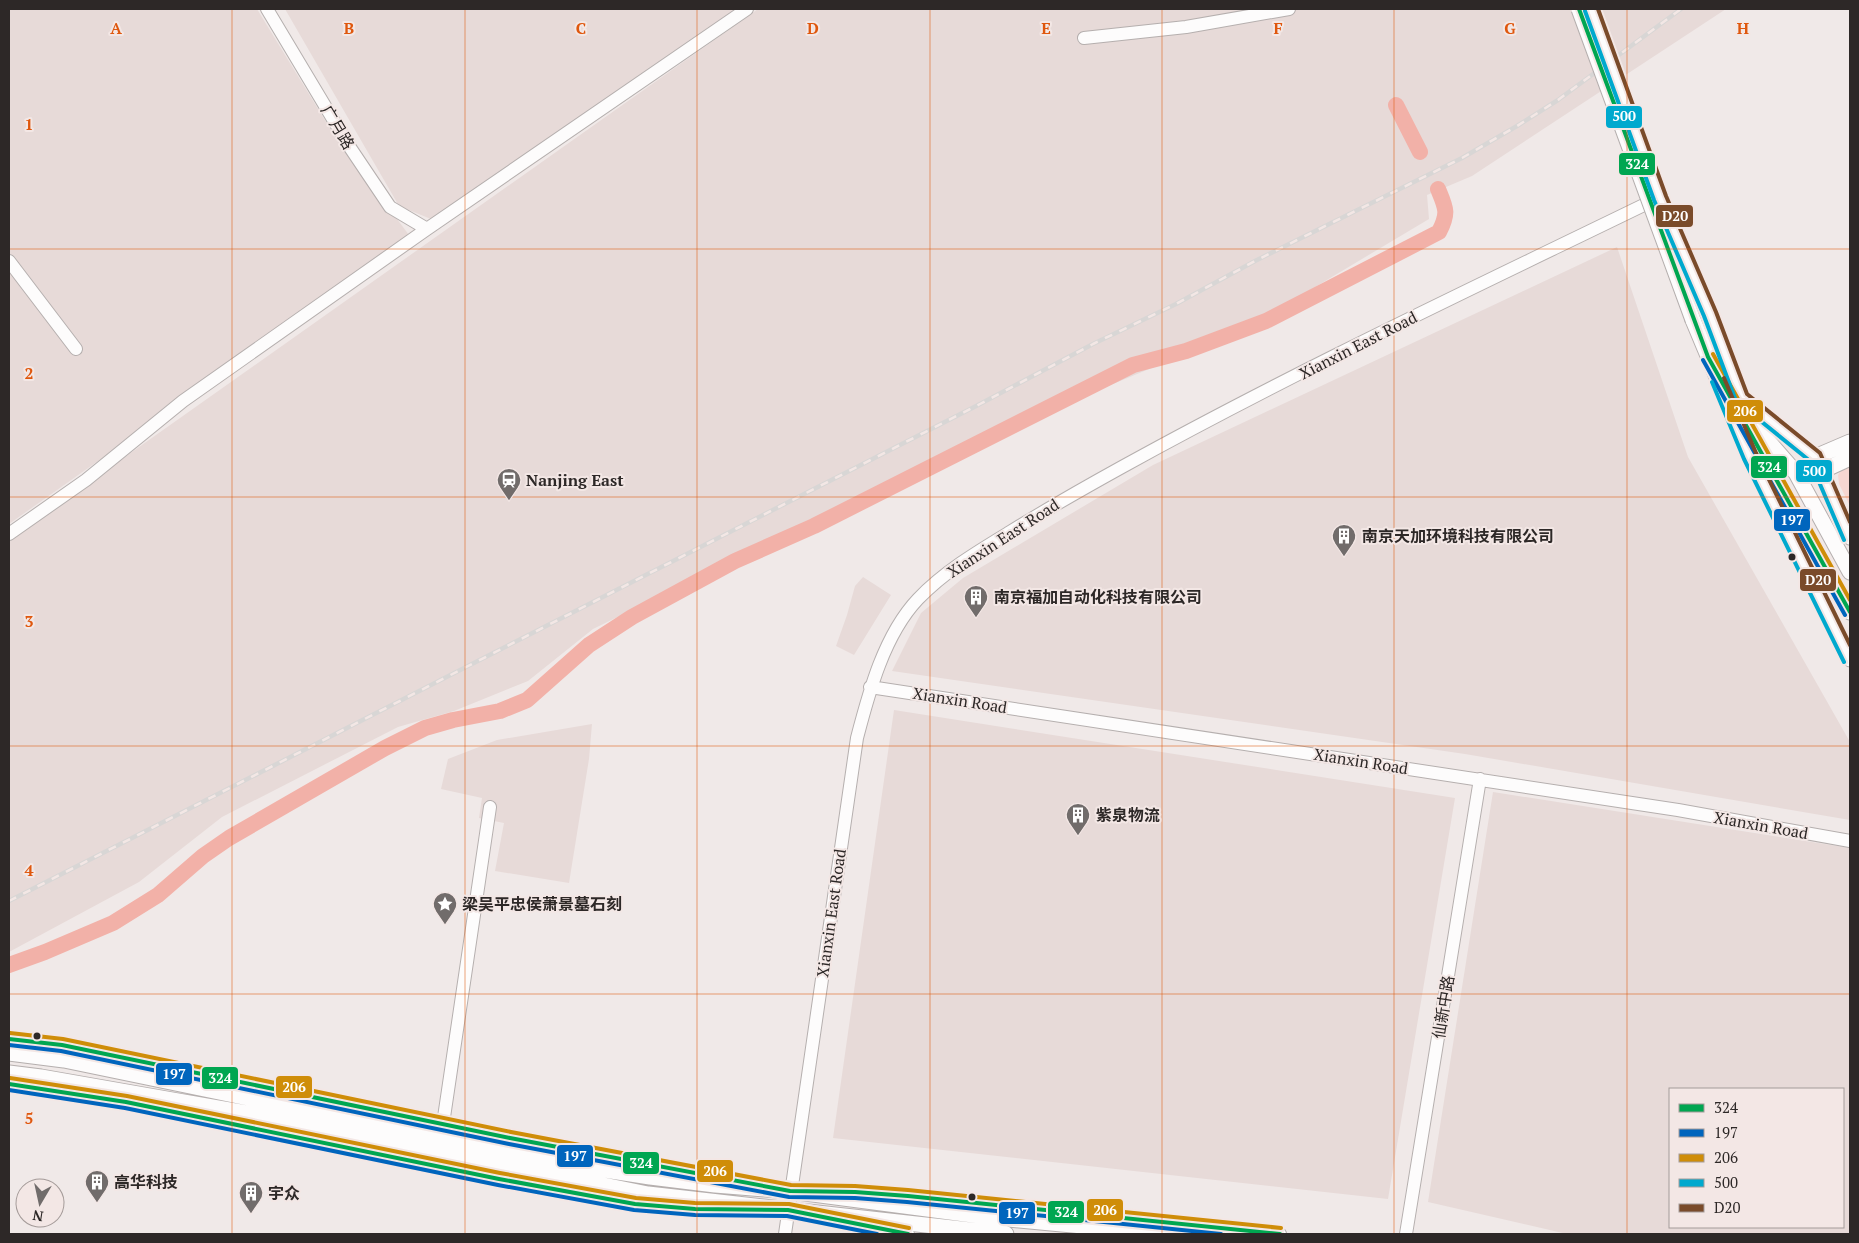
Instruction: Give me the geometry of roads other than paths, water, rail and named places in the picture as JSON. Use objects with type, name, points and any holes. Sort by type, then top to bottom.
[{"type":"main road","points":[[1579,9],[1708,358],[1750,456],[1850,659]]},
{"type":"main road","points":[[1591,9],[1660,198],[1710,314],[1742,398],[1762,434],[1796,473],[1850,572]]},
{"type":"main road","points":[[1708,358],[1850,612]]},
{"type":"main road","points":[[1742,398],[1818,464],[1850,537]]},
{"type":"main road","points":[[1818,464],[1850,442]]},
{"type":"main road","points":[[1818,464],[1850,458]]},
{"type":"main road","points":[[9,1053],[64,1060],[573,1165],[716,1185],[790,1191],[988,1217],[1167,1234]]},
{"type":"main road","points":[[9,1073],[252,1114],[648,1194],[1006,1234]]},
{"type":"street","name":"广月路","points":[[267,9],[349,146],[390,208],[427,229]]},
{"type":"street","points":[[9,534],[86,480],[183,401],[427,229],[747,9]]},
{"type":"street","points":[[1084,38],[1186,27],[1288,9]]},
{"type":"street","name":"Xianxin East Road","points":[[785,1234],[857,738],[870,687],[895,630],[917,600],[960,562],[1064,498],[1171,440],[1412,317],[1650,202]]},
{"type":"street","points":[[9,261],[76,349]]},
{"type":"street","name":"Xianxin Road","points":[[870,687],[1678,810],[1850,841]]},
{"type":"street","name":"仙新中路","points":[[1406,1234],[1480,779]]},
{"type":"street","points":[[443,1124],[490,807]]},
{"type":"street","points":[[9,1039],[62,1045],[443,1124],[790,1191],[855,1192],[908,1196],[1280,1234]]},
{"type":"street","points":[[9,1084],[126,1102],[499,1179],[635,1204],[695,1209],[788,1210],[908,1234]]},
{"type":"waterway","points":[[1396,105],[1420,152]]},
{"type":"waterway","points":[[9,965],[113,923],[158,895],[203,856],[229,838],[385,748],[425,728],[453,720],[500,711],[527,700],[589,645],[632,617],[735,561],[814,526],[1133,365],[1186,351],[1266,321],[1439,232],[1444,220],[1445,210],[1438,189]]},
{"type":"railway","points":[[9,901],[980,404],[1093,344],[1176,304],[1255,261],[1462,158],[1558,100],[1681,9]]},
{"type":"place","name":"Nanjing East","points":[[509,501]]},
{"type":"place","name":"南京天加环境科技有限公司","points":[[1344,557]]},
{"type":"place","name":"南京福加自动化科技有限公司","points":[[976,618]]},
{"type":"place","name":"紫泉物流","points":[[1078,836]]},
{"type":"place","name":"梁吴平忠侯萧景墓石刻","points":[[445,925]]},
{"type":"place","name":"高华科技","points":[[97,1203]]},
{"type":"place","name":"宇众","points":[[251,1214]]}]
